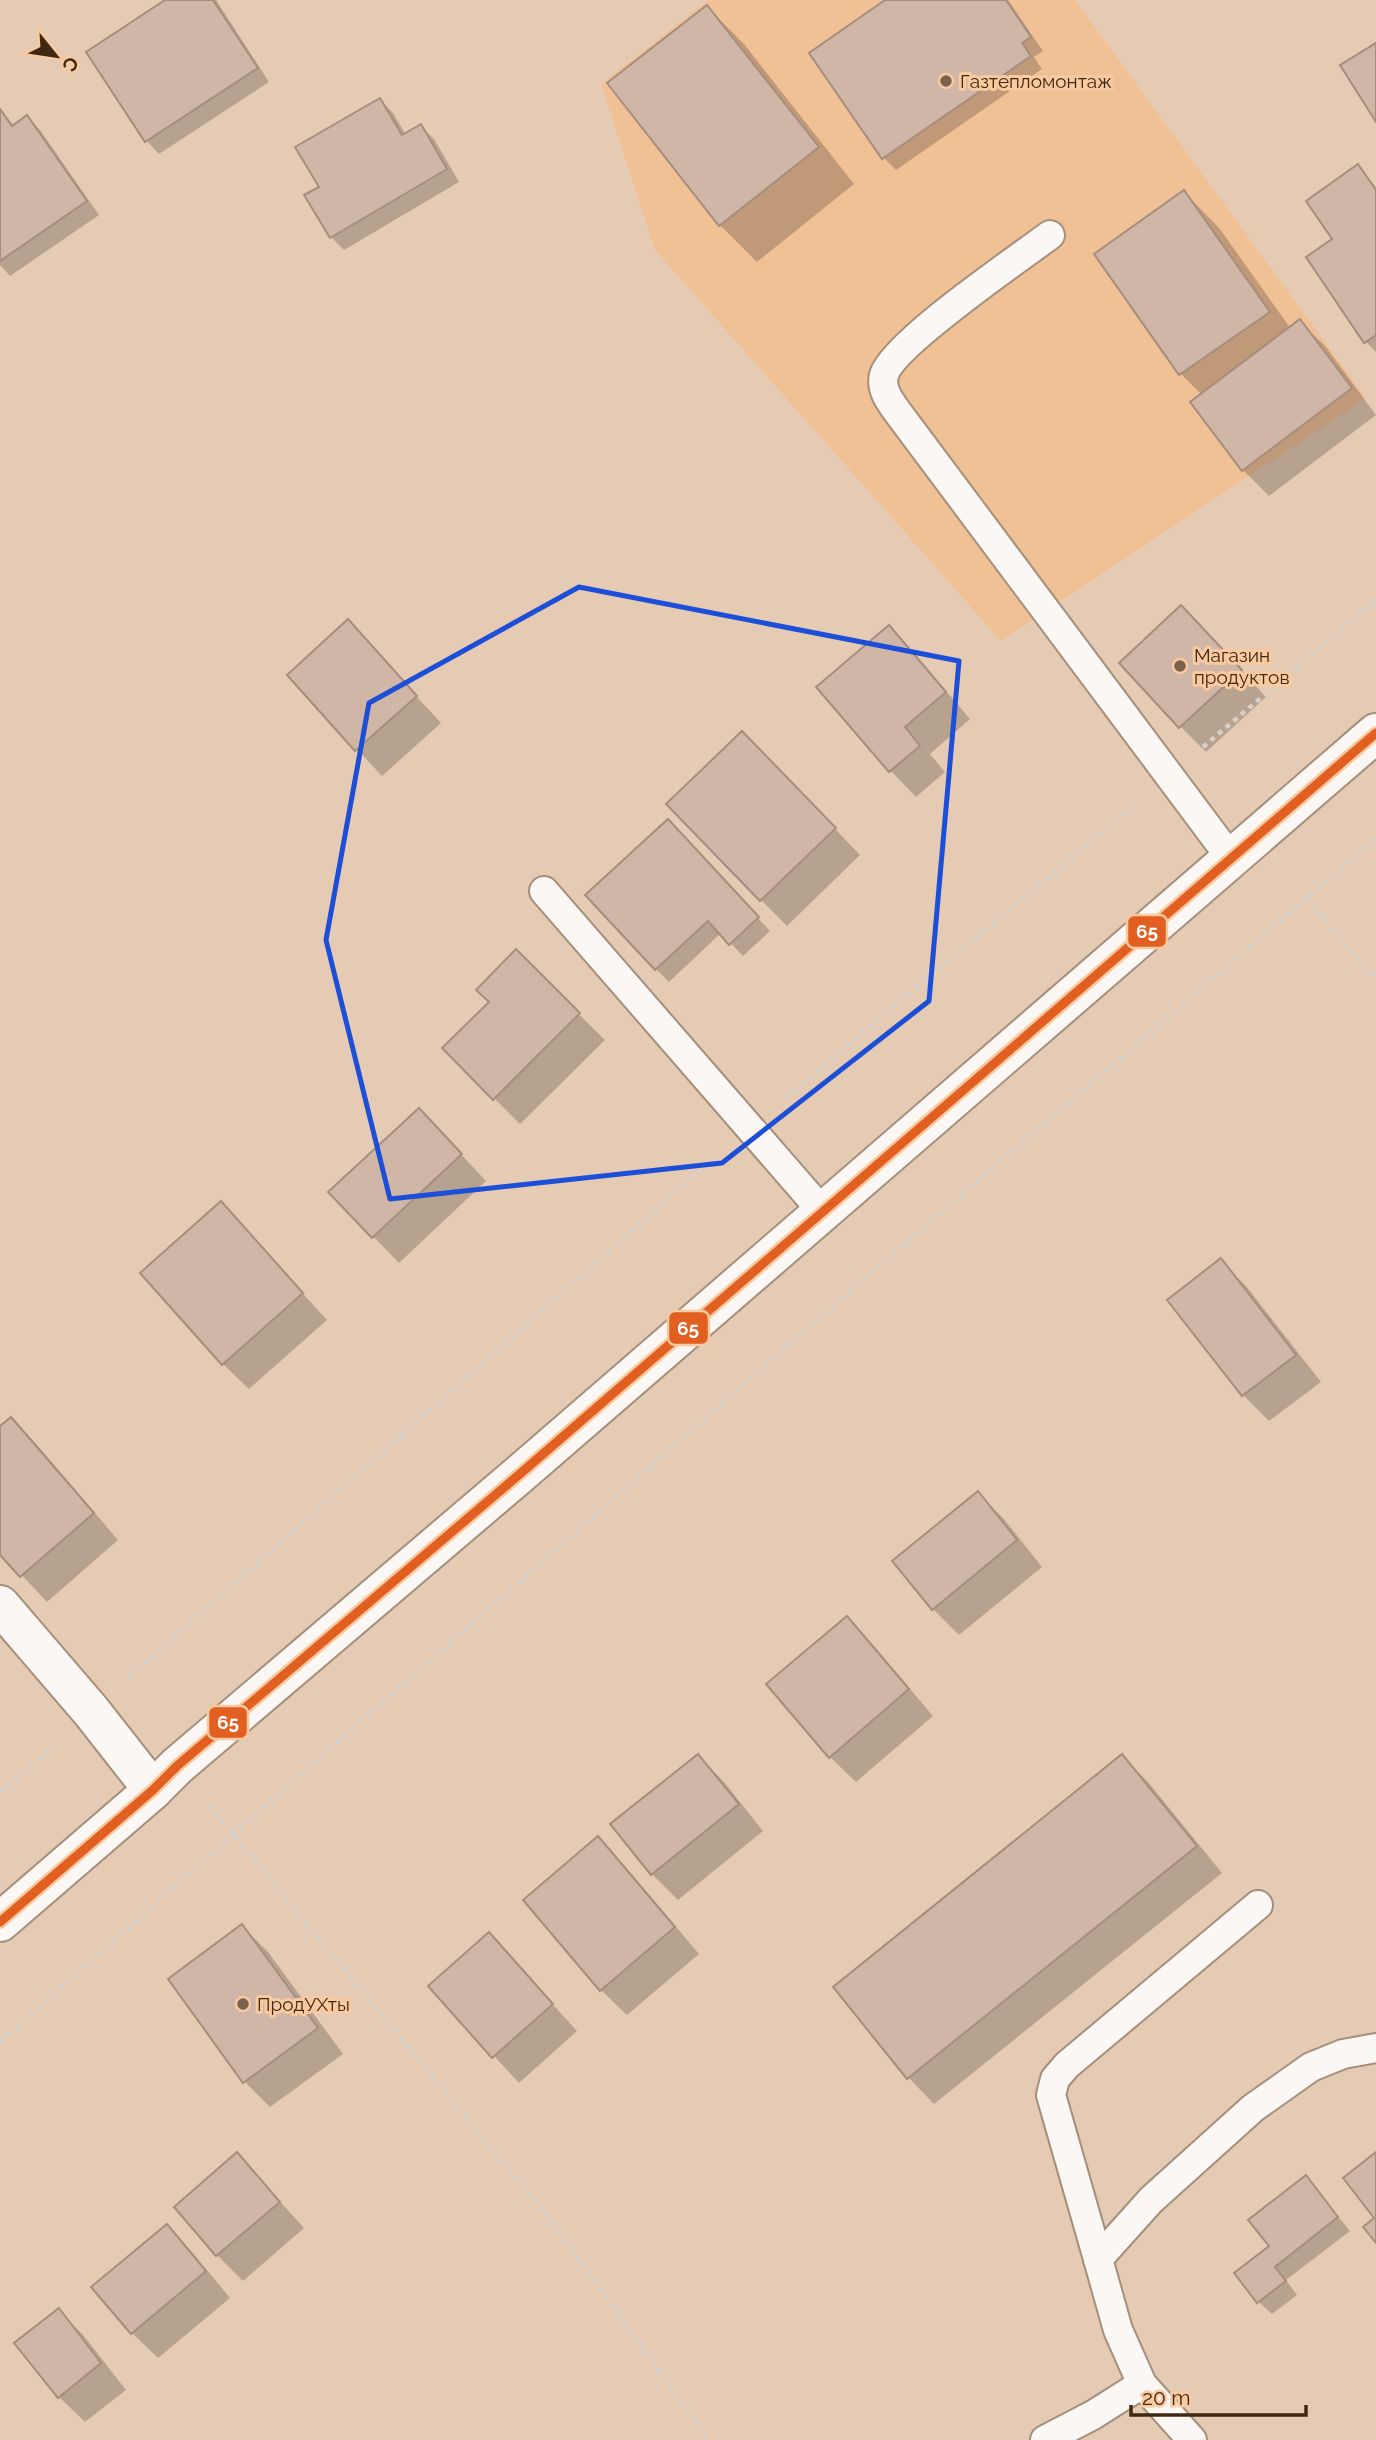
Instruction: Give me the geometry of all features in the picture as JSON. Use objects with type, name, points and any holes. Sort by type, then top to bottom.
[{"type":"main road","points":[[0,1922],[1376,733]]},
{"type":"main road","points":[[0,1605],[91,1711],[165,1778]]},
{"type":"lane","points":[[1050,235],[915,337],[888,366],[883,387],[899,414],[1230,857]]},
{"type":"lane","points":[[544,891],[822,1212]]},
{"type":"lane","points":[[1192,2440],[1142,2384],[1118,2330],[1051,2095],[1055,2079],[1066,2065],[1258,1905]]},
{"type":"lane","points":[[1098,2259],[1151,2200],[1253,2108],[1311,2067],[1343,2054],[1376,2048]]},
{"type":"lane","points":[[1045,2440],[1093,2415],[1142,2384]]},
{"type":"path","points":[[1195,754],[1376,600]]},
{"type":"path","points":[[774,1107],[1143,798]]},
{"type":"path","points":[[0,2042],[233,1833],[840,1300],[1376,838]]},
{"type":"path","points":[[1306,897],[1376,980]]},
{"type":"path","points":[[0,1793],[722,1151]]},
{"type":"path","points":[[165,1778],[233,1833],[552,2222],[709,2440]]},
{"type":"highlighted area","points":[[579,587],[959,661],[929,1001],[722,1163],[390,1199],[326,940],[369,703]]},
{"type":"shaded area","points":[[708,0],[1075,0],[1366,398],[1001,641],[655,250],[601,84]]},
{"type":"building","points":[[165,0],[213,0],[258,68],[145,142],[86,52]]},
{"type":"building","points":[[885,0],[1006,0],[1031,37],[1022,43],[1031,56],[882,159],[809,53]]},
{"type":"building","points":[[707,5],[819,147],[719,226],[607,83]]},
{"type":"building","points":[[1376,43],[1376,122],[1340,65]]},
{"type":"building","points":[[380,98],[402,135],[421,124],[447,169],[330,238],[304,195],[319,187],[295,147]]},
{"type":"building","points":[[0,109],[12,126],[27,115],[87,201],[0,261]]},
{"type":"building","points":[[1358,164],[1376,190],[1376,335],[1364,343],[1306,257],[1332,239],[1306,201]]},
{"type":"building","points":[[1184,190],[1270,312],[1179,375],[1094,254]]},
{"type":"building","points":[[1300,319],[1352,388],[1242,471],[1190,402]]},
{"type":"building","name":"Магазин продуктов","points":[[1181,605],[1242,670],[1179,728],[1119,663]]},
{"type":"building","points":[[348,619],[417,696],[355,751],[287,675]]},
{"type":"building","points":[[889,625],[946,692],[905,727],[920,746],[889,772],[816,687]]},
{"type":"building","points":[[742,731],[836,828],[760,901],[666,804]]},
{"type":"building","points":[[668,819],[759,917],[729,945],[708,921],[655,970],[585,895]]},
{"type":"building","points":[[516,949],[580,1013],[493,1100],[442,1048],[489,1002],[476,990]]},
{"type":"building","points":[[419,1108],[462,1154],[372,1238],[328,1192]]},
{"type":"building","points":[[221,1201],[303,1293],[222,1365],[140,1273]]},
{"type":"building","points":[[1221,1258],[1296,1355],[1242,1396],[1167,1300]]},
{"type":"building","points":[[11,1417],[94,1513],[20,1577],[0,1555],[0,1426]]},
{"type":"building","points":[[978,1491],[1017,1540],[932,1610],[892,1561]]},
{"type":"building","points":[[847,1616],[909,1689],[829,1758],[766,1684]]},
{"type":"building","points":[[698,1754],[739,1804],[651,1875],[610,1824]]},
{"type":"building","points":[[1122,1754],[1197,1846],[907,2079],[833,1987]]},
{"type":"building","points":[[598,1836],[675,1927],[600,1991],[523,1900]]},
{"type":"building","name":"ПродУХты","points":[[242,1924],[318,2028],[243,2083],[168,1979]]},
{"type":"building","points":[[489,1932],[553,2004],[492,2058],[428,1986]]},
{"type":"building","points":[[237,2152],[280,2202],[216,2256],[174,2207]]},
{"type":"building","points":[[1376,2152],[1376,2243],[1363,2227],[1374,2218],[1343,2178]]},
{"type":"building","points":[[1306,2175],[1338,2217],[1275,2267],[1286,2281],[1257,2303],[1234,2273],[1269,2246],[1248,2220]]},
{"type":"building","points":[[167,2224],[206,2271],[131,2334],[91,2287]]},
{"type":"building","points":[[59,2308],[101,2363],[58,2398],[14,2343]]},
{"type":"transit line","name":"65","points":[[0,1922],[153,1790],[177,1766],[521,1473],[1376,733]]},
{"type":"place","name":"Газтепломонтаж","points":[[946,81]]},
{"type":"place","name":"Магазин продуктов","points":[[1180,666]]},
{"type":"place","name":"ПродУХты","points":[[243,2004]]}]
